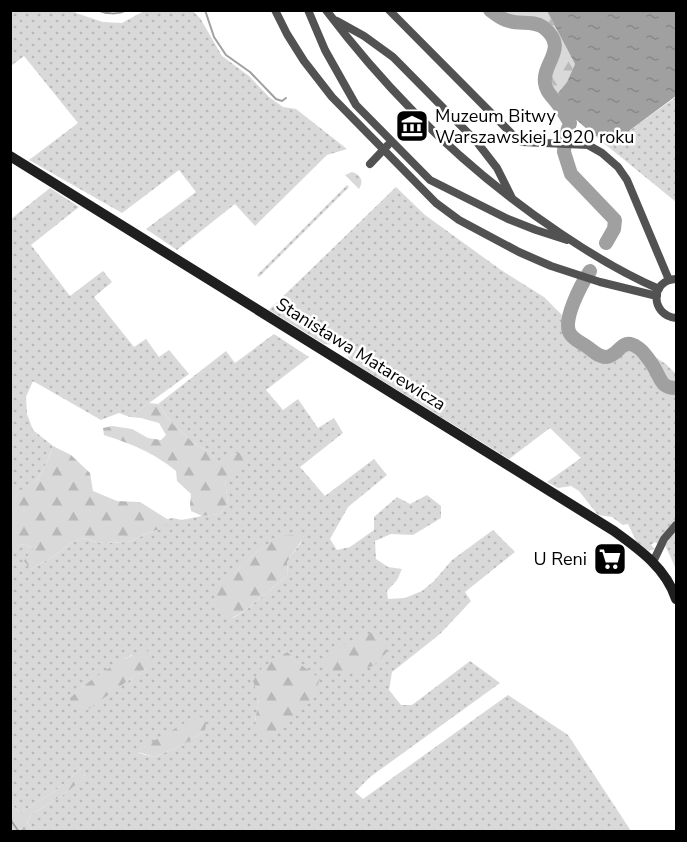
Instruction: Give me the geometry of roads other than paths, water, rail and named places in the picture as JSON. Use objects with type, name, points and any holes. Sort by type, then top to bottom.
[{"type":"street","points":[[275,10],[304,61],[332,98],[436,203],[459,220],[551,266],[600,282],[658,292]]},
{"type":"street","points":[[308,10],[325,50],[356,105],[390,143],[430,180],[508,219],[573,242]]},
{"type":"street","points":[[326,10],[352,44],[399,96],[454,151],[513,199],[573,242],[658,292]]},
{"type":"street","points":[[389,10],[522,142],[576,143],[595,147],[623,173],[673,279],[661,285],[657,304],[664,315],[676,318]]},
{"type":"street","points":[[333,19],[364,36],[393,57],[486,152],[513,199]]},
{"type":"street","points":[[363,171],[390,143]]},
{"type":"street","name":"Stanisława Matarewicza","points":[[10,156],[614,531],[653,562],[668,581],[676,598]]},
{"type":"street","points":[[653,562],[664,539],[676,525]]},
{"type":"water","points":[[547,11],[676,11],[676,96],[622,136],[595,136],[573,117],[558,93],[567,82],[575,64]]},
{"type":"waterway","points":[[97,10],[112,13],[127,10]]},
{"type":"waterway","points":[[205,10],[214,37],[226,55],[250,72],[276,99],[282,101],[286,98]]},
{"type":"waterway","points":[[490,10],[511,21],[539,25],[551,35],[555,48],[547,68],[545,83],[570,123],[565,138],[564,152],[571,174],[615,220],[614,229],[606,243]]},
{"type":"waterway","points":[[590,271],[570,313],[568,329],[571,335],[603,357],[611,356],[624,345],[632,344],[645,355],[660,380],[669,387],[676,388]]},
{"type":"waterway","points":[[10,819],[19,832]]},
{"type":"place","name":"Muzeum Bitwy Warszawskiej 1920 roku","points":[[412,126]]},
{"type":"place","name":"U Reni","points":[[610,559]]}]
